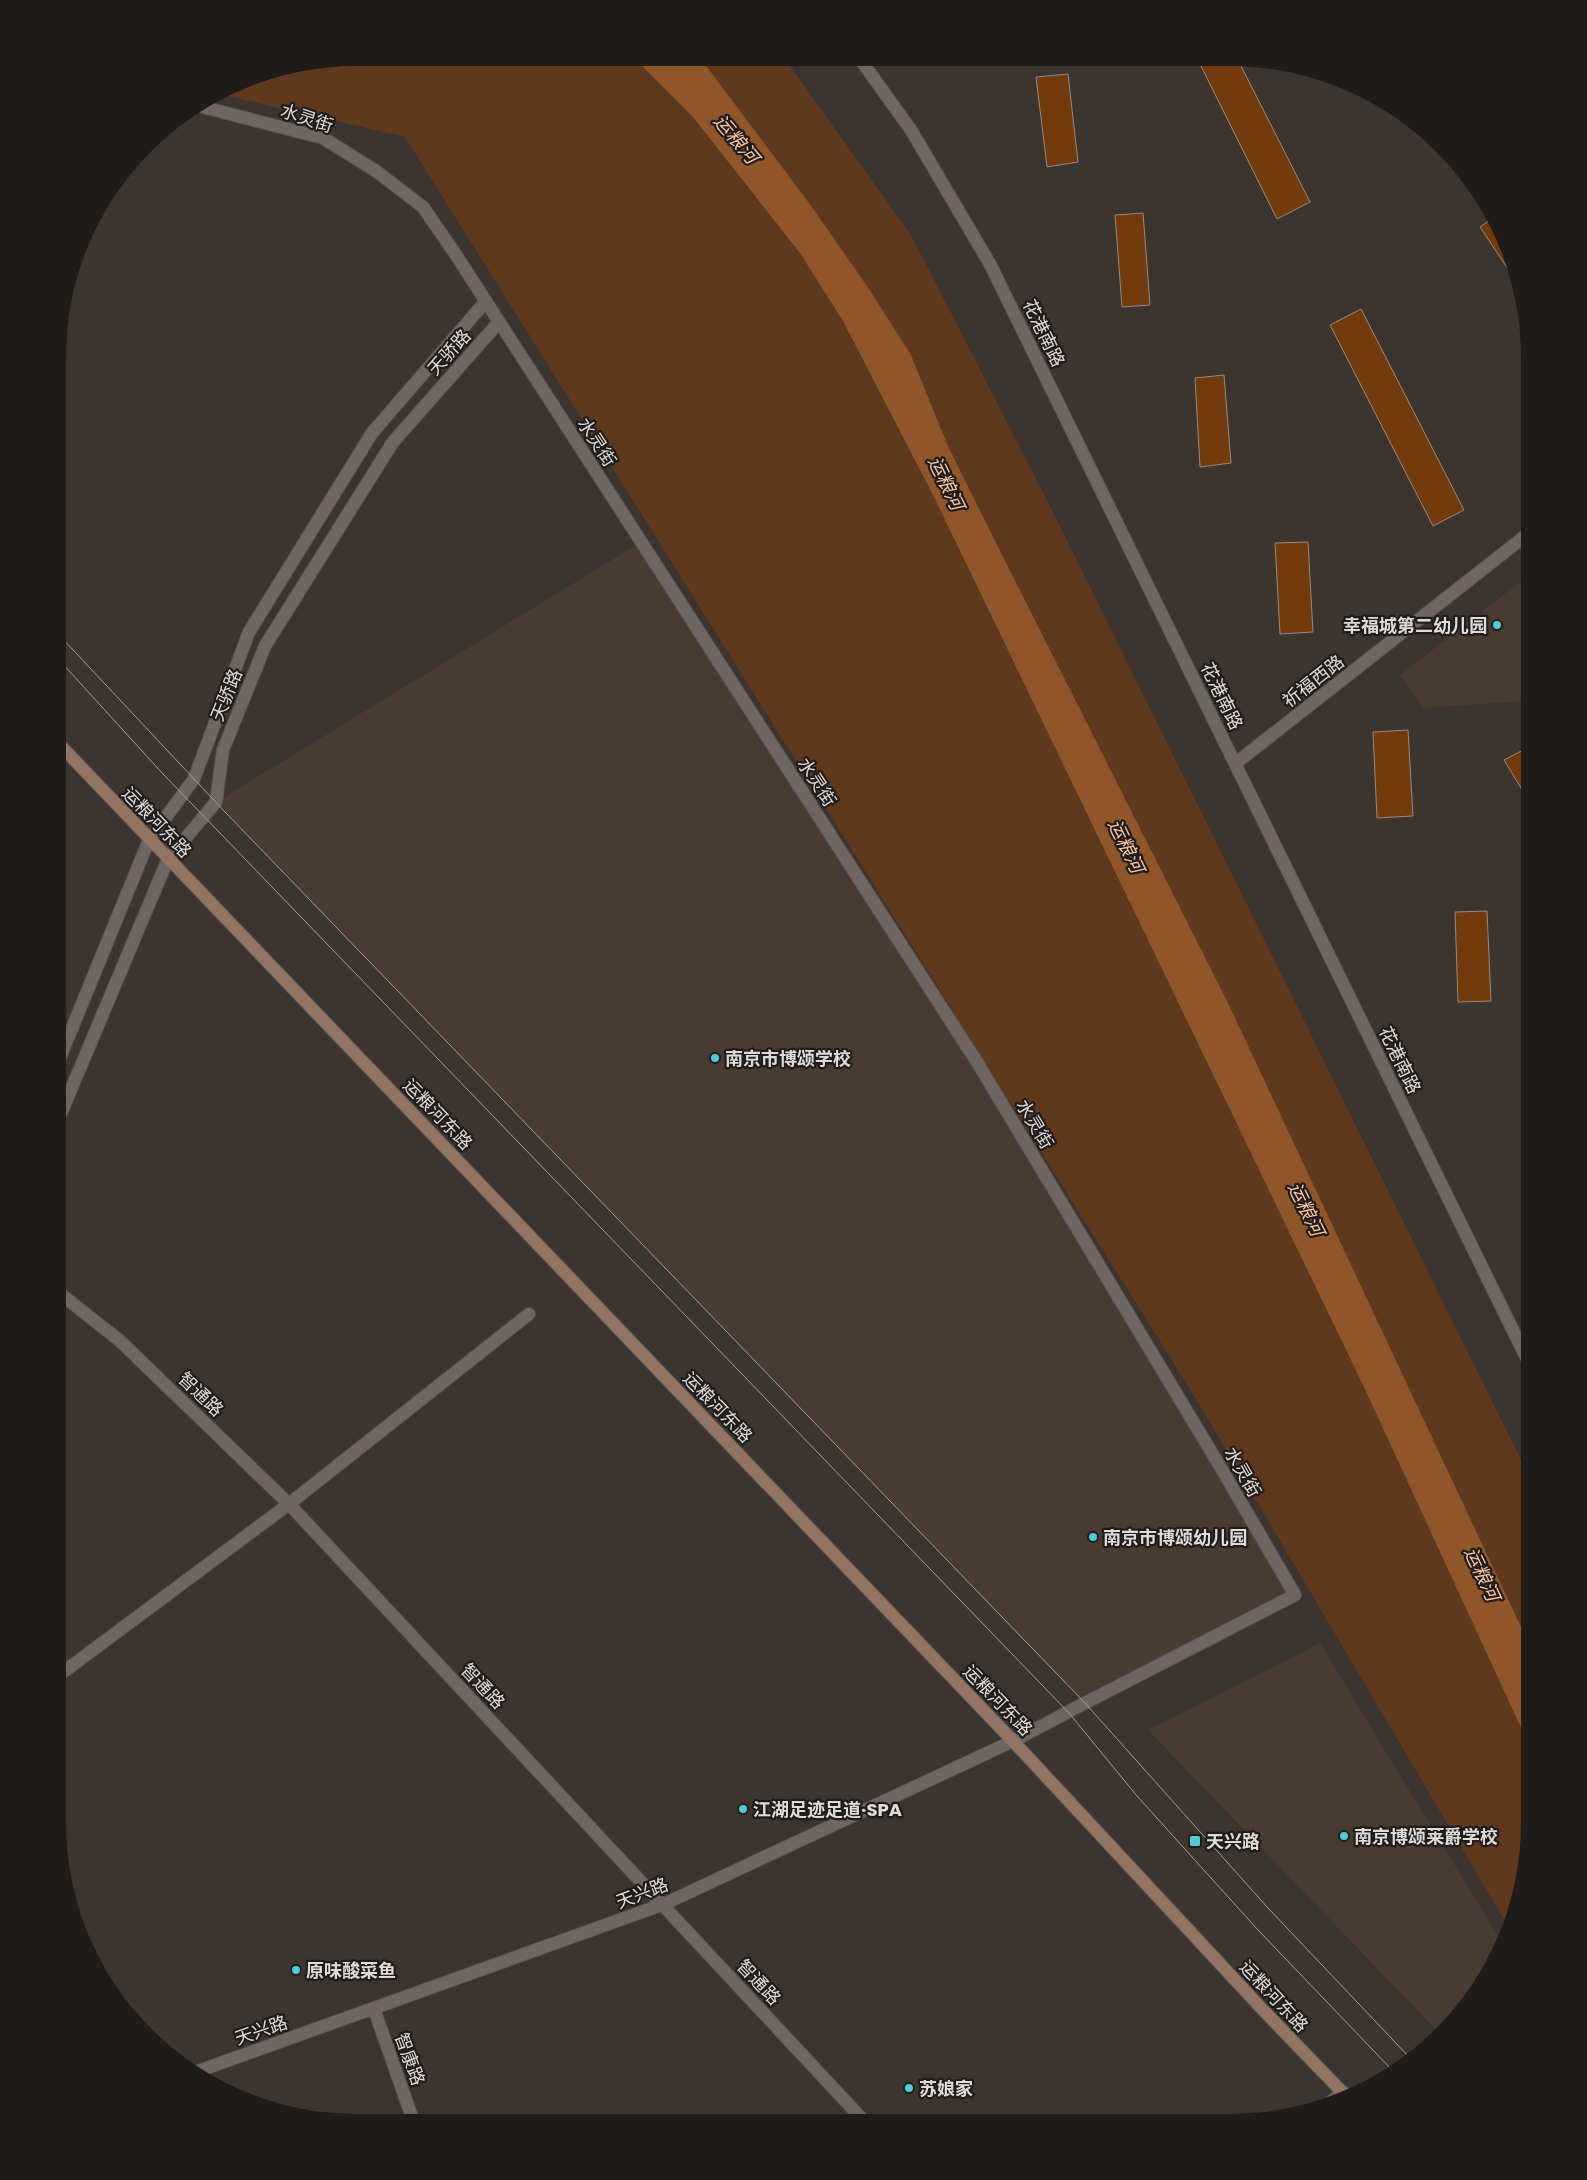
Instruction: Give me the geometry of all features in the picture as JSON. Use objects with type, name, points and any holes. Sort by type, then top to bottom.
[{"type":"main road","name":"运粮河东路","points":[[66,751],[1013,1741],[1264,2011],[1342,2092]]},
{"type":"street","name":"花港南路","points":[[865,66],[911,130],[990,264],[1521,1347]]},
{"type":"street","name":"水灵街","points":[[207,108],[323,138],[376,171],[423,207],[486,301],[977,1062],[1295,1595]]},
{"type":"street","name":"天骄路","points":[[66,1043],[149,840],[194,779],[249,632],[372,433],[486,301]]},
{"type":"street","name":"天骄路","points":[[66,1101],[168,859],[216,802],[223,750],[265,646],[392,442],[499,322]]},
{"type":"street","name":"祈福西路","points":[[1236,763],[1521,539]]},
{"type":"street","name":"智通路","points":[[66,1298],[119,1340],[288,1504],[664,1904],[857,2114]]},
{"type":"street","points":[[66,1670],[288,1504],[529,1314]]},
{"type":"street","name":"天兴路","points":[[203,2069],[664,1904],[1013,1741],[1295,1595]]},
{"type":"street","name":"智康路","points":[[374,2009],[411,2114]]},
{"type":"shaded area","points":[[790,66],[911,235],[1052,510],[1521,1460],[1521,1823],[1515,1880],[1504,1919],[1198,1402],[405,137],[228,96],[282,76],[338,67]]},
{"type":"shaded area","name":"南京市博颂学校","points":[[641,542],[1129,1315],[1295,1595],[1085,1703],[216,802]]},
{"type":"shaded area","name":"幸福城第二幼儿园","points":[[1521,581],[1521,702],[1424,708],[1400,675]]},
{"type":"shaded area","name":"南京博颂莱爵学校","points":[[1320,1643],[1498,1936],[1472,1984],[1436,2029],[1436,2029],[1148,1730]]},
{"type":"water","name":"运粮河","points":[[642,66],[707,67],[809,203],[867,286],[910,353],[948,446],[1228,1003],[1521,1627],[1521,1728],[1364,1387],[934,497],[843,321],[800,253],[693,117]]},
{"type":"building","points":[[1201,66],[1241,67],[1310,202],[1277,219]]},
{"type":"building","points":[[1068,74],[1078,162],[1047,167],[1036,77]]},
{"type":"building","points":[[1143,213],[1150,305],[1122,307],[1115,215]]},
{"type":"building","points":[[1487,222],[1505,265],[1480,227]]},
{"type":"building","points":[[1361,309],[1464,510],[1433,526],[1330,325]]},
{"type":"building","points":[[1224,375],[1231,463],[1200,467],[1195,378]]},
{"type":"building","points":[[1308,542],[1313,632],[1280,634],[1275,543]]},
{"type":"building","points":[[1408,730],[1413,816],[1377,818],[1373,732]]},
{"type":"building","points":[[1521,751],[1521,788],[1504,760]]},
{"type":"building","points":[[1487,911],[1491,1001],[1458,1002],[1455,912]]},
{"type":"tram line","points":[[66,642],[226,813],[1085,1703],[1268,1908],[1407,2054]]},
{"type":"tram line","points":[[66,668],[164,775],[1069,1713],[1137,1796],[1258,1930],[1389,2066]]},
{"type":"place","name":"幸福城第二幼儿园","points":[[1497,625]]},
{"type":"place","name":"南京市博颂学校","points":[[715,1058]]},
{"type":"place","name":"南京市博颂幼儿园","points":[[1093,1537]]},
{"type":"place","name":"江湖足迹足道·SPA","points":[[743,1809]]},
{"type":"place","name":"南京博颂莱爵学校","points":[[1344,1836]]},
{"type":"place","name":"天兴路","points":[[1195,1841]]},
{"type":"place","name":"原味酸菜鱼","points":[[296,1970]]},
{"type":"place","name":"苏娘家","points":[[909,2088]]}]
